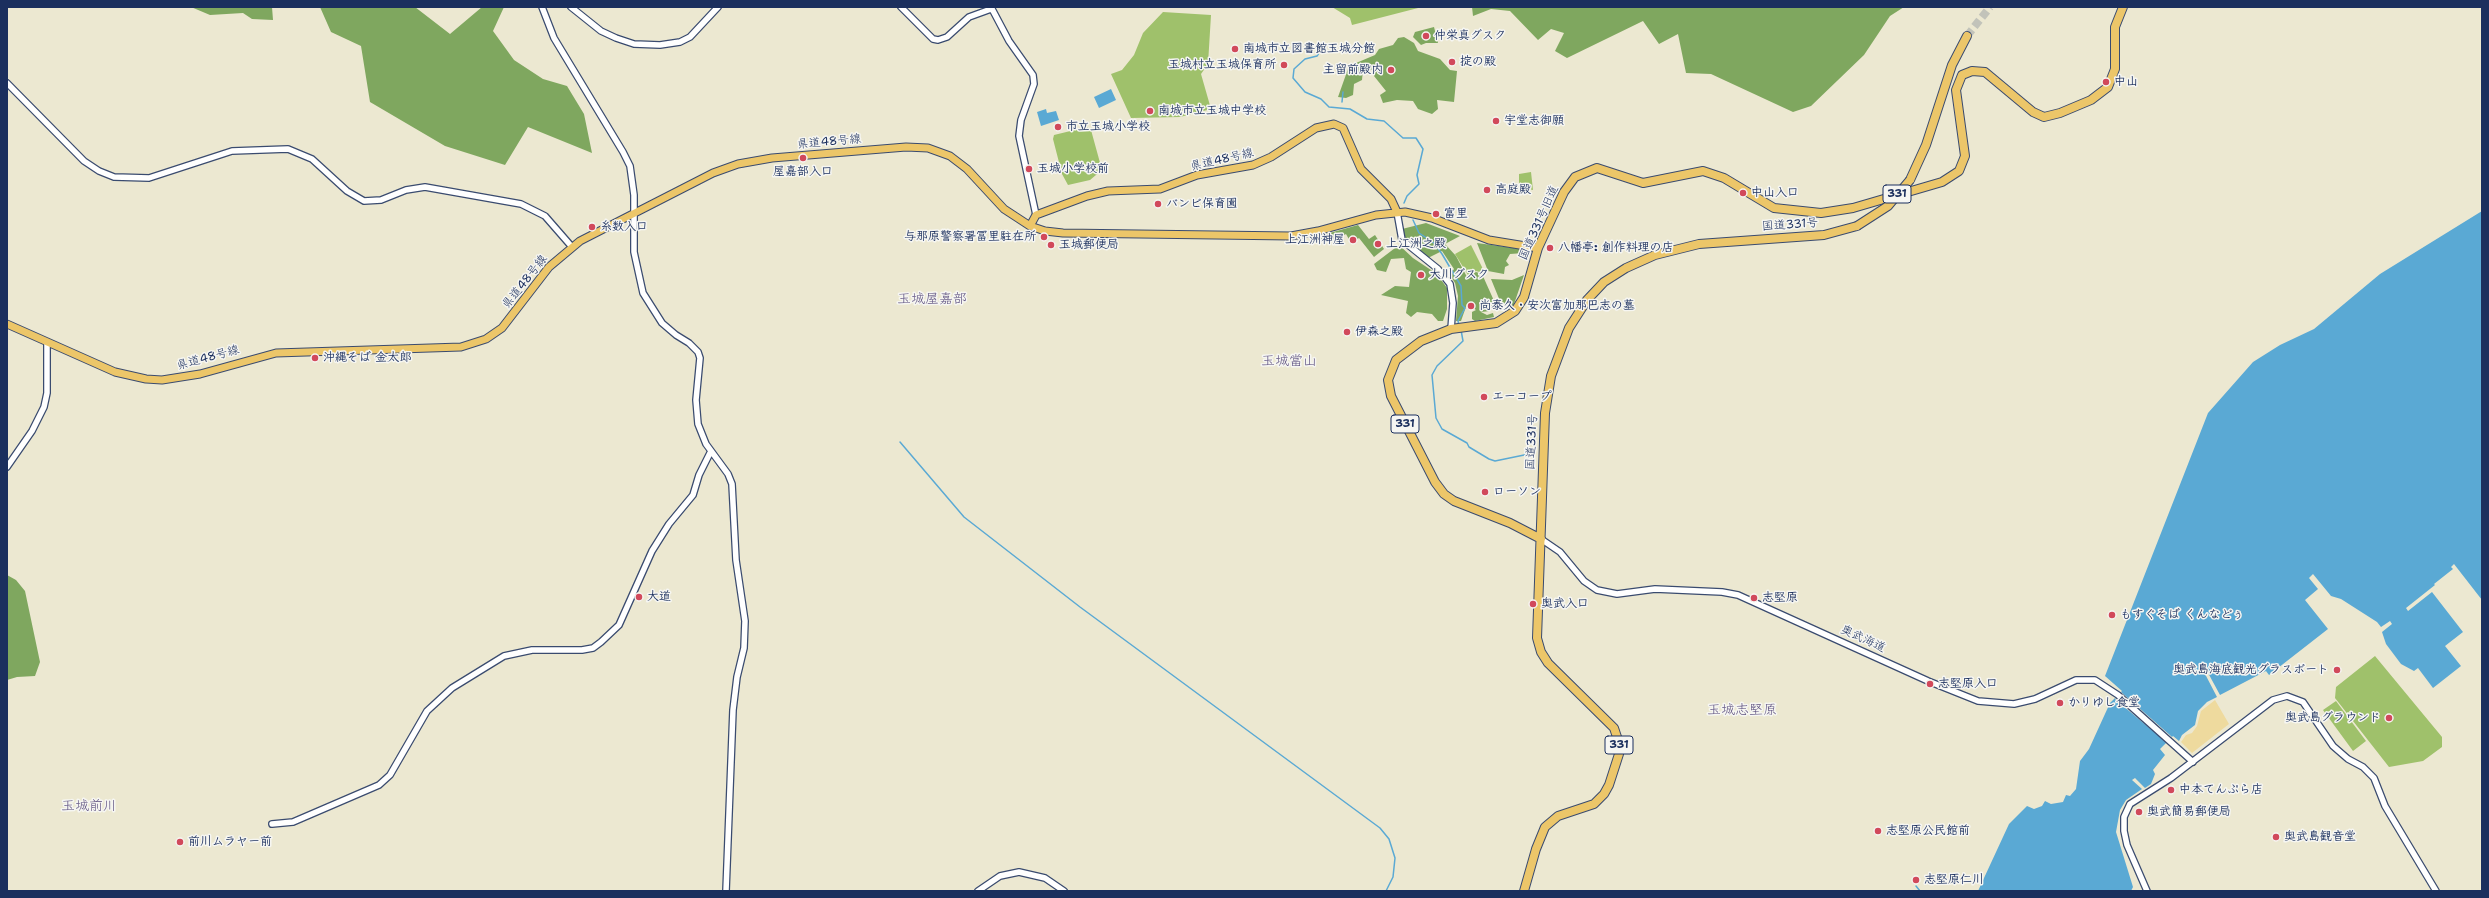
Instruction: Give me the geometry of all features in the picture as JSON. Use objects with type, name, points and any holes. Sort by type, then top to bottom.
[{"type":"highway","name":"国道331号旧道","points":[[1541,539],[1504,520],[1454,501],[1444,494],[1435,482],[1391,396],[1388,385],[1389,374],[1396,360],[1420,341],[1457,329],[1496,324],[1515,311],[1524,297],[1538,248],[1569,185],[1582,172],[1597,168],[1643,182],[1666,179],[1696,171],[1710,172],[1774,208],[1821,213],[1842,211],[1942,182],[1959,171],[1965,156],[1956,90],[1962,75],[1972,71],[1985,72],[2033,112],[2044,116],[2060,113],[2091,100],[2108,87],[2115,69],[2115,27],[2123,7]]},
{"type":"highway","name":"国道331号","points":[[1524,891],[1537,844],[1545,827],[1558,816],[1594,804],[1604,794],[1609,785],[1619,754],[1619,743],[1614,728],[1548,663],[1539,646],[1537,619],[1541,539],[1543,435],[1548,392],[1562,342],[1578,312],[1609,278],[1643,259],[1684,247],[1835,233],[1857,226],[1888,206],[1910,180],[1926,145],[1952,65],[1967,36]]},
{"type":"main road","name":"県道48号線","points":[[1036,215],[1097,193],[1160,189],[1197,175],[1253,165],[1271,157],[1316,128],[1334,124],[1343,128],[1361,169],[1391,200],[1397,212]]},
{"type":"main road","name":"県道48号線","points":[[7,324],[115,372],[146,379],[162,380],[188,377],[276,352],[460,347],[486,339],[502,328],[549,267],[572,247],[589,235],[698,179],[738,164],[772,158],[912,146],[928,148],[950,156],[967,169],[1004,209],[1030,226],[1063,234],[1276,236],[1305,234],[1376,215],[1409,212],[1432,218],[1489,240],[1538,248]]},
{"type":"main road","points":[[1030,226],[1036,215]]},
{"type":"street","points":[[542,7],[554,38],[624,152],[631,171],[634,195],[633,212],[635,265],[647,302],[662,323],[695,348],[700,358],[697,410],[701,435],[710,453],[728,474],[732,484],[736,560],[745,621],[744,648],[737,677],[733,710],[726,891]]},
{"type":"street","points":[[571,7],[601,31],[616,38],[634,44],[660,45],[680,42],[690,37],[718,7]]},
{"type":"street","points":[[901,7],[933,39],[938,40],[948,37],[969,17],[991,8],[1009,41],[1033,75],[1034,84],[1021,120],[1019,136],[1036,215]]},
{"type":"street","points":[[7,83],[84,161],[99,171],[114,177],[150,178],[232,152],[288,149],[312,159],[347,191],[364,201],[381,200],[406,190],[425,187],[521,204],[545,216],[572,247]]},
{"type":"street","points":[[1397,212],[1402,240],[1438,269],[1450,284],[1457,329]]},
{"type":"street","points":[[7,467],[32,431],[44,407],[47,393],[47,342]]},
{"type":"street","points":[[272,824],[294,822],[379,785],[390,775],[427,711],[452,688],[504,656],[532,650],[582,650],[593,648],[601,642],[619,625],[652,550],[669,524],[694,495],[699,475],[710,453]]},
{"type":"street","name":"奥武海道","points":[[1541,539],[1560,552],[1584,581],[1597,590],[1617,594],[1655,589],[1722,592],[1738,595],[1928,681],[1978,701],[2014,704],[2035,699],[2076,680],[2089,678],[2101,682],[2170,740],[2193,762]]},
{"type":"street","points":[[2147,891],[2127,845],[2123,825],[2126,811],[2135,799],[2165,782],[2273,700],[2282,696],[2298,699],[2309,708],[2339,752],[2363,767],[2374,778],[2385,806],[2436,891]]},
{"type":"street","points":[[978,891],[1000,876],[1019,872],[1045,878],[1064,891]]},
{"type":"green space","points":[[191,7],[272,7],[273,20],[252,19],[243,13],[210,15]]},
{"type":"green space","points":[[320,7],[415,7],[450,34],[482,7],[504,7],[493,31],[514,60],[543,79],[567,86],[584,114],[592,153],[528,127],[505,165],[445,146],[370,102],[361,46],[331,32]]},
{"type":"green space","points":[[1332,7],[1422,7],[1352,25],[1350,18]]},
{"type":"green space","points":[[1472,7],[1904,7],[1890,16],[1864,55],[1811,106],[1793,112],[1711,74],[1686,73],[1678,34],[1659,44],[1643,21],[1567,58],[1555,51],[1564,33],[1551,29],[1538,40],[1510,11],[1491,9],[1473,16]]},
{"type":"green space","points":[[1163,12],[1211,15],[1208,64],[1201,74],[1211,109],[1180,117],[1131,118],[1111,74],[1122,70],[1134,55],[1143,33]]},
{"type":"green space","points":[[1434,27],[1438,43],[1426,43],[1421,45],[1413,37],[1415,32]]},
{"type":"green space","points":[[1404,37],[1414,43],[1418,51],[1440,59],[1450,70],[1457,71],[1454,102],[1437,100],[1438,109],[1432,114],[1418,109],[1413,101],[1397,100],[1383,103],[1380,95],[1386,91],[1374,76],[1373,70],[1363,69],[1362,80],[1354,84],[1353,95],[1346,98],[1338,97],[1349,66],[1375,55],[1379,49],[1393,45],[1398,38]]},
{"type":"green space","points":[[1087,127],[1091,130],[1102,170],[1090,180],[1068,185],[1062,174],[1053,139],[1054,135]]},
{"type":"green space","points":[[1531,172],[1533,190],[1519,187],[1519,174]]},
{"type":"green space","points":[[1426,223],[1460,236],[1445,244],[1456,256],[1467,277],[1476,272],[1482,274],[1495,303],[1490,311],[1481,312],[1487,315],[1493,313],[1494,317],[1475,321],[1472,319],[1472,312],[1476,310],[1467,304],[1461,321],[1456,321],[1458,296],[1455,283],[1450,275],[1454,269],[1442,251],[1428,258],[1404,236],[1402,229]]},
{"type":"green space","points":[[1358,225],[1369,239],[1375,235],[1384,249],[1374,257],[1359,238],[1351,243],[1346,234],[1337,239],[1323,241],[1319,236]]},
{"type":"green space","points":[[1477,243],[1521,249],[1526,253],[1527,261],[1524,253],[1510,254],[1506,261],[1509,265],[1505,267],[1504,274],[1488,271]]},
{"type":"green space","points":[[1399,245],[1413,258],[1437,274],[1447,288],[1447,309],[1443,321],[1438,321],[1432,314],[1417,312],[1411,317],[1406,313],[1408,301],[1381,295],[1395,286],[1409,287],[1411,272],[1406,269],[1404,258],[1391,259],[1386,272],[1377,270],[1374,264]]},
{"type":"green space","points":[[1471,245],[1482,267],[1483,273],[1476,271],[1468,275],[1455,254]]},
{"type":"green space","points":[[1524,275],[1514,304],[1510,308],[1506,306],[1500,301],[1491,279],[1512,280]]},
{"type":"green space","points":[[7,575],[16,580],[25,591],[40,662],[35,676],[17,677],[7,680]]},
{"type":"green space","name":"奥武島グラウンド","points":[[2375,656],[2442,737],[2442,747],[2423,761],[2389,767],[2335,698],[2336,687]]},
{"type":"green space","points":[[2336,701],[2366,741],[2353,751],[2323,710]]},
{"type":"sand","points":[[2215,700],[2229,724],[2192,753],[2181,742],[2186,735],[2192,733],[2197,726],[2201,711]]},
{"type":"water","points":[[1111,89],[1116,100],[1099,108],[1094,97]]},
{"type":"water","points":[[1046,109],[1047,113],[1056,111],[1059,120],[1041,126],[1037,112]]},
{"type":"water","points":[[2482,211],[2482,600],[2454,564],[2451,567],[2453,569],[2406,608],[2408,611],[2432,592],[2463,632],[2445,646],[2461,666],[2433,688],[2418,668],[2414,671],[2401,664],[2386,644],[2382,632],[2392,624],[2390,621],[2381,627],[2377,622],[2341,599],[2331,596],[2313,574],[2309,578],[2318,589],[2305,600],[2328,629],[2269,675],[2266,671],[2220,695],[2207,671],[2204,672],[2217,697],[2207,702],[2198,711],[2195,725],[2182,735],[2179,741],[2173,736],[2160,749],[2165,755],[2153,770],[2155,774],[2151,784],[2145,788],[2135,778],[2132,780],[2142,789],[2126,800],[2120,810],[2116,832],[2133,887],[2131,891],[1978,891],[2009,824],[2027,806],[2034,809],[2042,806],[2045,801],[2051,804],[2063,802],[2066,795],[2070,796],[2076,789],[2080,761],[2089,749],[2110,703],[2122,691],[2105,676],[2208,413],[2253,362],[2280,345],[2314,329],[2380,274]]},
{"type":"pier","points":[[2121,692],[2172,737],[2167,743],[2115,699]]},
{"type":"waterway","points":[[1319,53],[1317,56],[1305,59],[1294,69],[1293,78],[1305,92],[1321,99],[1329,107],[1350,109],[1367,119],[1384,121],[1403,138],[1416,138],[1423,149],[1417,175],[1419,184],[1407,196],[1404,203]]},
{"type":"waterway","points":[[1342,102],[1343,92]]},
{"type":"waterway","points":[[1413,220],[1419,233],[1434,243],[1461,286],[1462,305],[1465,308],[1458,321],[1459,325]]},
{"type":"waterway","points":[[1461,330],[1463,341],[1437,366],[1432,375],[1436,418],[1442,429],[1467,443],[1469,447],[1495,461],[1529,454]]},
{"type":"waterway","points":[[900,442],[964,517],[1080,607],[1380,828],[1389,839],[1395,858],[1393,877],[1386,891]]},
{"type":"waterway","points":[[1916,886],[1920,891]]},
{"type":"tunnel","points":[[1967,36],[1990,7]]},
{"type":"place","name":"仲栄真グスク","points":[[1426,36]]},
{"type":"place","name":"南城市立図書館玉城分館","points":[[1235,49]]},
{"type":"place","name":"掟の殿","points":[[1452,62]]},
{"type":"place","name":"玉城村立玉城保育所","points":[[1284,65]]},
{"type":"place","name":"主留前殿内","points":[[1391,70]]},
{"type":"place","name":"中山","points":[[2106,82]]},
{"type":"place","name":"南城市立玉城中学校","points":[[1150,111]]},
{"type":"place","name":"宇堂志御願","points":[[1496,121]]},
{"type":"place","name":"市立玉城小学校","points":[[1058,127]]},
{"type":"place","name":"屋嘉部入口","points":[[803,158]]},
{"type":"place","name":"玉城小学校前","points":[[1029,169]]},
{"type":"place","name":"高庭殿","points":[[1487,190]]},
{"type":"place","name":"中山入口","points":[[1743,193]]},
{"type":"place","name":"バンビ保育園","points":[[1158,204]]},
{"type":"place","name":"富里","points":[[1436,214]]},
{"type":"place","name":"糸数入口","points":[[592,227]]},
{"type":"place","name":"与那原警察署冨里駐在所","points":[[1044,237]]},
{"type":"place","name":"上江洲神屋","points":[[1353,240]]},
{"type":"place","name":"上江洲之殿","points":[[1378,244]]},
{"type":"place","name":"玉城郵便局","points":[[1051,245]]},
{"type":"place","name":"八幡亭: 創作料理の店","points":[[1550,248]]},
{"type":"place","name":"大川グスク","points":[[1421,275]]},
{"type":"place","name":"尚泰久・安次富加那巴志の墓","points":[[1471,306]]},
{"type":"place","name":"伊森之殿","points":[[1347,332]]},
{"type":"place","name":"沖縄そば 金太郎","points":[[315,358]]},
{"type":"place","name":"エーコープ","points":[[1484,397]]},
{"type":"place","name":"ローソン","points":[[1485,492]]},
{"type":"place","name":"大道","points":[[639,597]]},
{"type":"place","name":"志堅原","points":[[1754,598]]},
{"type":"place","name":"奥武入口","points":[[1533,604]]},
{"type":"place","name":"もすぐそば くんなどぅ","points":[[2112,615]]},
{"type":"place","name":"奥武島海底観光グラスボート","points":[[2337,670]]},
{"type":"place","name":"志堅原入口","points":[[1930,684]]},
{"type":"place","name":"かりゆし食堂","points":[[2060,703]]},
{"type":"place","name":"奥武島グラウンド","points":[[2389,718]]},
{"type":"place","name":"中本てんぷら店","points":[[2171,790]]},
{"type":"place","name":"奥武簡易郵便局","points":[[2139,812]]},
{"type":"place","name":"志堅原公民館前","points":[[1878,831]]},
{"type":"place","name":"奥武島観音堂","points":[[2276,837]]},
{"type":"place","name":"前川ムラヤー前","points":[[180,842]]},
{"type":"place","name":"志堅原仁川","points":[[1916,880]]},
{"type":"district","name":"玉城屋嘉部","points":[[932,299]]},
{"type":"district","name":"玉城當山","points":[[1289,361]]},
{"type":"district","name":"玉城志堅原","points":[[1742,710]]},
{"type":"district","name":"玉城前川","points":[[89,806]]}]
